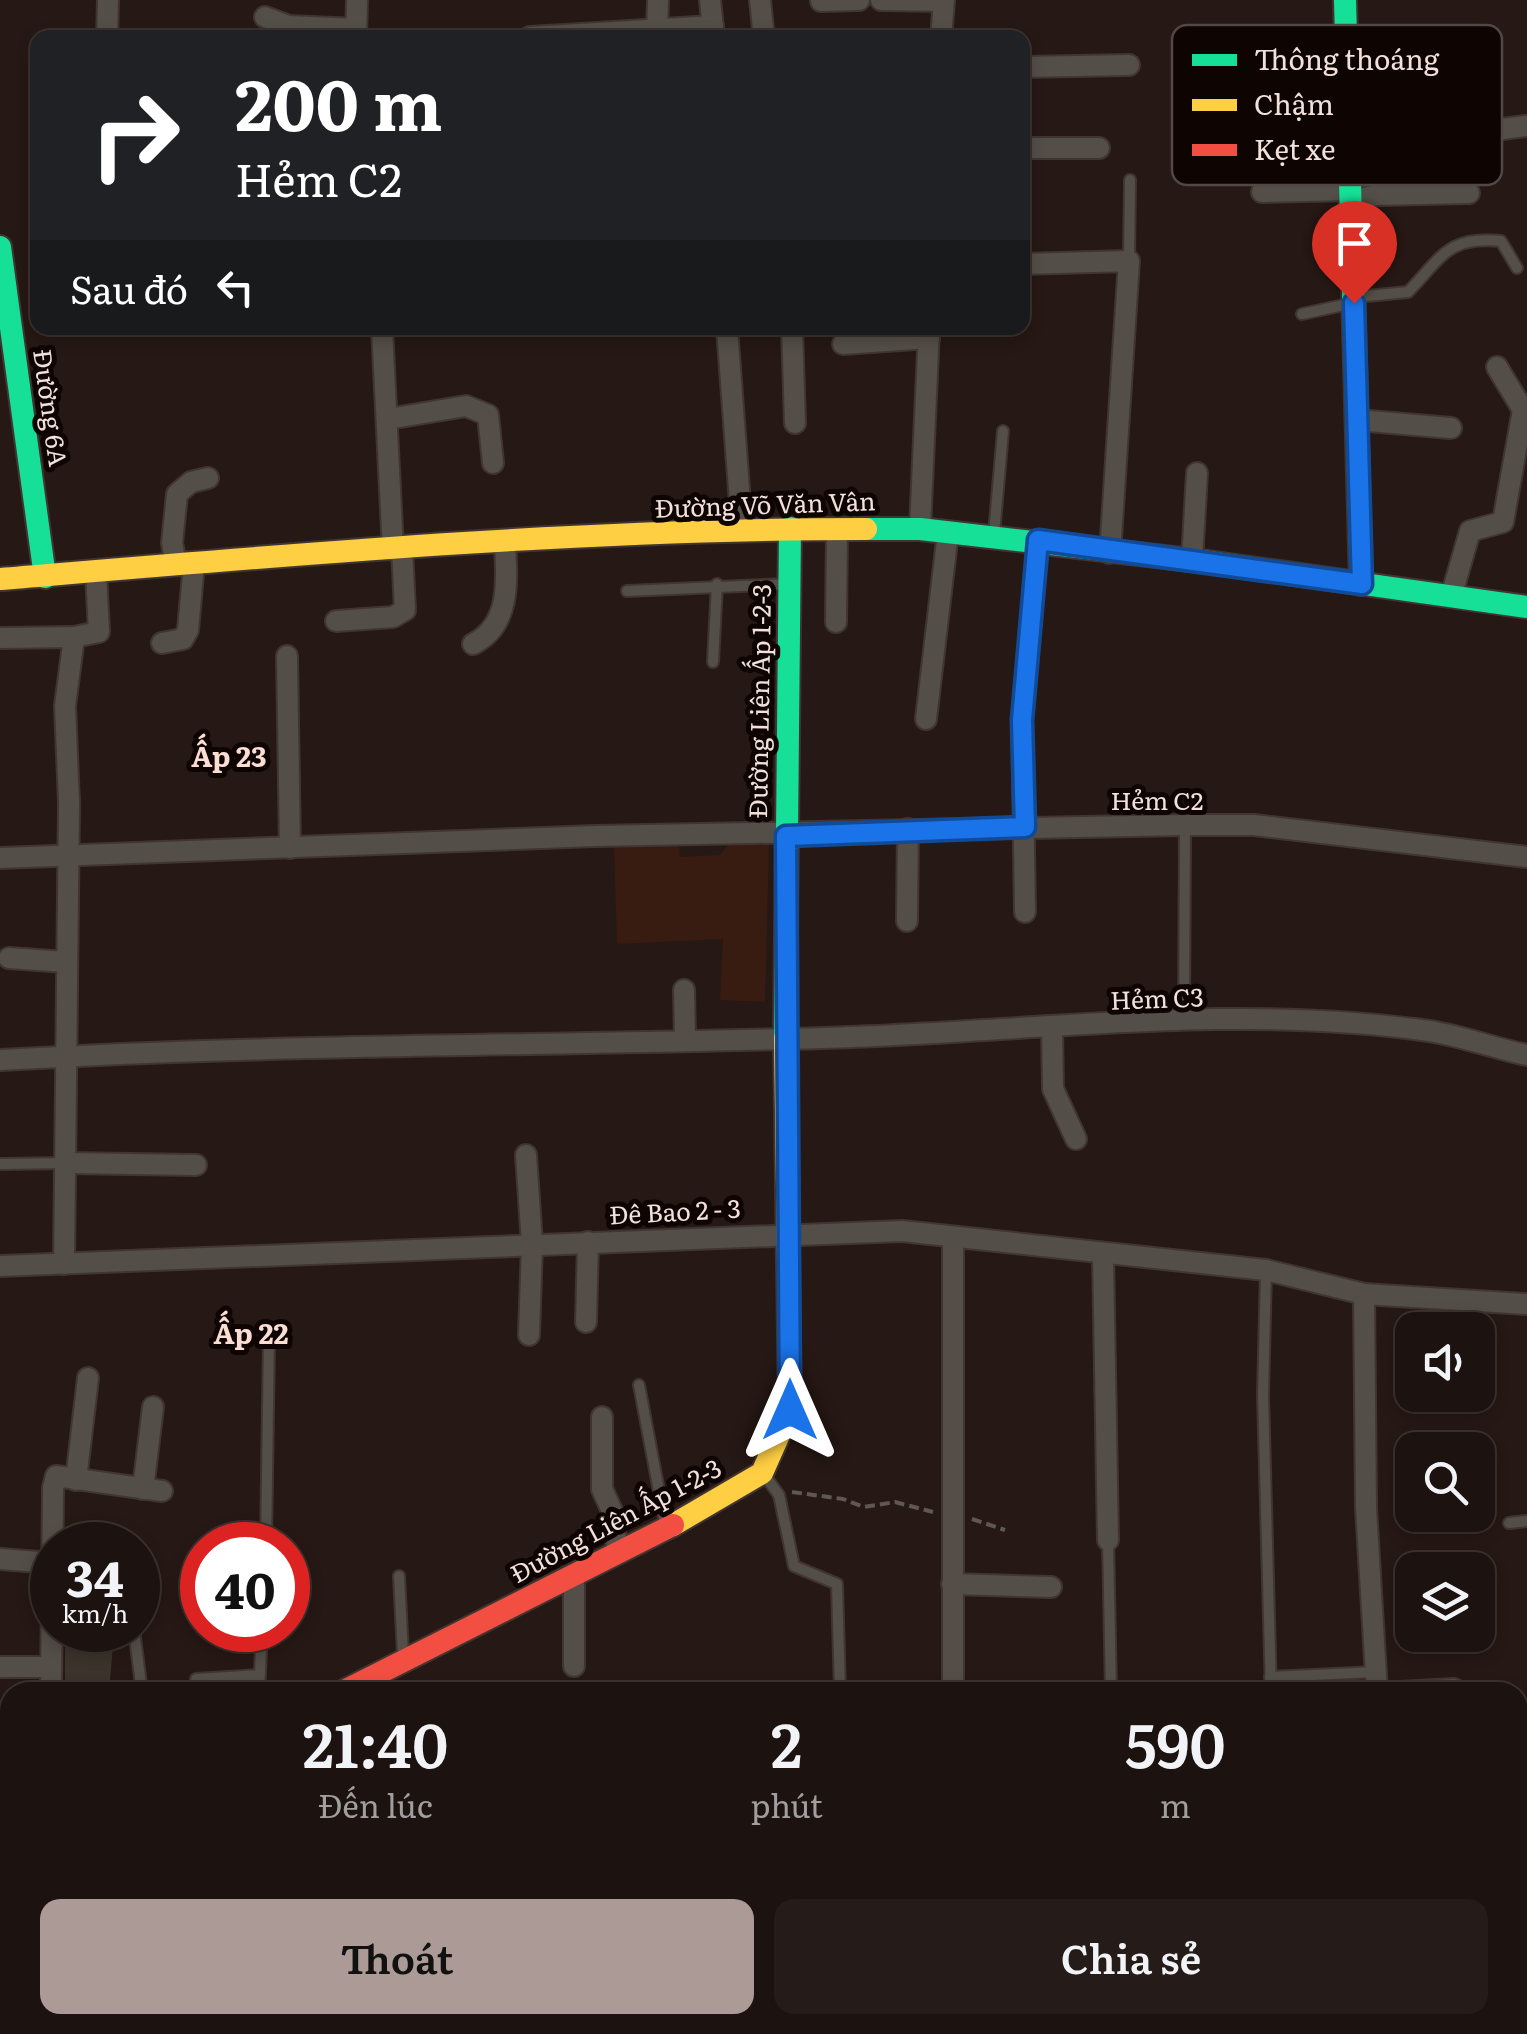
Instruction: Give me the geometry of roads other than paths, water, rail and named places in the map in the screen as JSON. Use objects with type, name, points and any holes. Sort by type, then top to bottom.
[{"type":"street","points":[[107,30],[108,0]]},
{"type":"street","points":[[356,30],[357,0]]},
{"type":"street","points":[[657,30],[658,0]]},
{"type":"street","points":[[710,0],[713,30]]},
{"type":"street","points":[[760,0],[763,30]]},
{"type":"street","points":[[821,1],[859,0]]},
{"type":"street","points":[[882,0],[944,1],[941,30]]},
{"type":"street","points":[[1345,0],[1346,25]]},
{"type":"street","points":[[265,17],[289,26],[327,30]]},
{"type":"street","points":[[1030,66],[1129,65]]},
{"type":"street","points":[[1030,148],[1099,148]]},
{"type":"street","points":[[1351,185],[1362,584]]},
{"type":"street","points":[[1262,192],[1469,193]]},
{"type":"street","name":"Đường 6A","points":[[0,247],[8,359],[45,576]]},
{"type":"street","points":[[1030,264],[1129,261],[1110,552]]},
{"type":"street","points":[[336,621],[392,617],[405,610],[382,335]]},
{"type":"street","points":[[727,335],[742,530]]},
{"type":"street","points":[[792,335],[795,424]]},
{"type":"street","points":[[844,344],[914,335]]},
{"type":"street","points":[[920,529],[929,335]]},
{"type":"street","points":[[1452,597],[1470,532],[1502,522],[1511,482],[1524,410],[1497,368]]},
{"type":"street","points":[[388,419],[466,406],[488,415],[493,463]]},
{"type":"street","points":[[1357,420],[1451,428]]},
{"type":"street","points":[[1192,560],[1197,473]]},
{"type":"street","points":[[162,643],[183,639],[188,630],[185,564],[172,543],[178,494],[191,482],[208,478]]},
{"type":"street","name":"Đường Liên Ấp 1-2-3","points":[[362,1682],[666,1529],[762,1473],[790,1410],[785,1039],[790,528]]},
{"type":"street","points":[[836,622],[837,529]]},
{"type":"street","name":"Đường Võ Văn Vân","points":[[0,579],[397,549],[742,530],[920,529],[994,534],[1527,607]]},
{"type":"street","points":[[926,719],[948,532]]},
{"type":"street","points":[[1024,912],[1022,720],[1038,540]]},
{"type":"street","points":[[473,644],[497,626],[507,585],[504,544]]},
{"type":"street","points":[[0,638],[74,637],[98,632],[96,574]]},
{"type":"street","points":[[64,1264],[65,706],[74,637]]},
{"type":"street","points":[[287,656],[290,848]]},
{"type":"street","name":"Hẻm C2","points":[[0,858],[595,836],[786,836],[908,829],[1184,826],[1254,826],[1527,857]]},
{"type":"street","points":[[907,920],[908,829]]},
{"type":"street","points":[[10,958],[66,962]]},
{"type":"street","points":[[684,990],[685,1038]]},
{"type":"street","name":"Hẻm C3","points":[[0,1060],[685,1038],[785,1039],[1184,1021],[1334,1022],[1425,1030],[1527,1055]]},
{"type":"street","points":[[1052,1029],[1053,1089],[1076,1139]]},
{"type":"street","points":[[526,1155],[532,1244],[528,1335]]},
{"type":"street","points":[[67,1163],[196,1165]]},
{"type":"street","name":"Đê Bao 2 - 3","points":[[0,1266],[788,1232],[902,1231],[1266,1270],[1364,1294],[1527,1304]]},
{"type":"street","points":[[952,1238],[953,1682]]},
{"type":"street","points":[[586,1322],[588,1242]]},
{"type":"street","points":[[1104,1254],[1108,1540]]},
{"type":"street","points":[[1364,1294],[1366,1508],[1377,1682]]},
{"type":"street","points":[[76,1480],[88,1378]]},
{"type":"street","points":[[53,1522],[56,1476],[152,1490],[152,1407]]},
{"type":"street","points":[[602,1417],[602,1489],[612,1511],[618,1553]]},
{"type":"street","points":[[0,1559],[30,1561]]},
{"type":"street","points":[[574,1576],[574,1666]]},
{"type":"street","points":[[952,1584],[1051,1587]]},
{"type":"street","points":[[50,1652],[50,1682]]},
{"type":"street","points":[[0,1667],[50,1668]]},
{"type":"lane","points":[[1129,261],[1130,180]]},
{"type":"lane","points":[[1302,314],[1354,300],[1408,292],[1451,245],[1472,238],[1501,240],[1517,268]]},
{"type":"lane","points":[[994,534],[1003,431]]},
{"type":"lane","points":[[626,591],[718,584],[789,584]]},
{"type":"lane","points":[[713,662],[718,584]]},
{"type":"lane","points":[[1184,826],[1184,1021]]},
{"type":"lane","points":[[0,1164],[67,1163]]},
{"type":"lane","points":[[1266,1270],[1270,1682]]},
{"type":"lane","points":[[266,1522],[268,1338]]},
{"type":"lane","points":[[639,1385],[666,1529]]},
{"type":"lane","points":[[762,1473],[779,1496],[794,1566],[837,1584],[840,1682]]},
{"type":"lane","points":[[1509,1522],[1527,1521]]},
{"type":"lane","points":[[1108,1540],[1111,1682]]},
{"type":"lane","points":[[400,1576],[404,1661]]},
{"type":"lane","points":[[137,1652],[141,1682]]},
{"type":"lane","points":[[259,1682],[260,1652]]},
{"type":"lane","points":[[196,1679],[259,1674]]},
{"type":"lane","points":[[1270,1677],[1377,1682]]},
{"type":"district","name":"Ấp 23","points":[[229,757]]},
{"type":"district","name":"Ấp 22","points":[[251,1334]]}]
